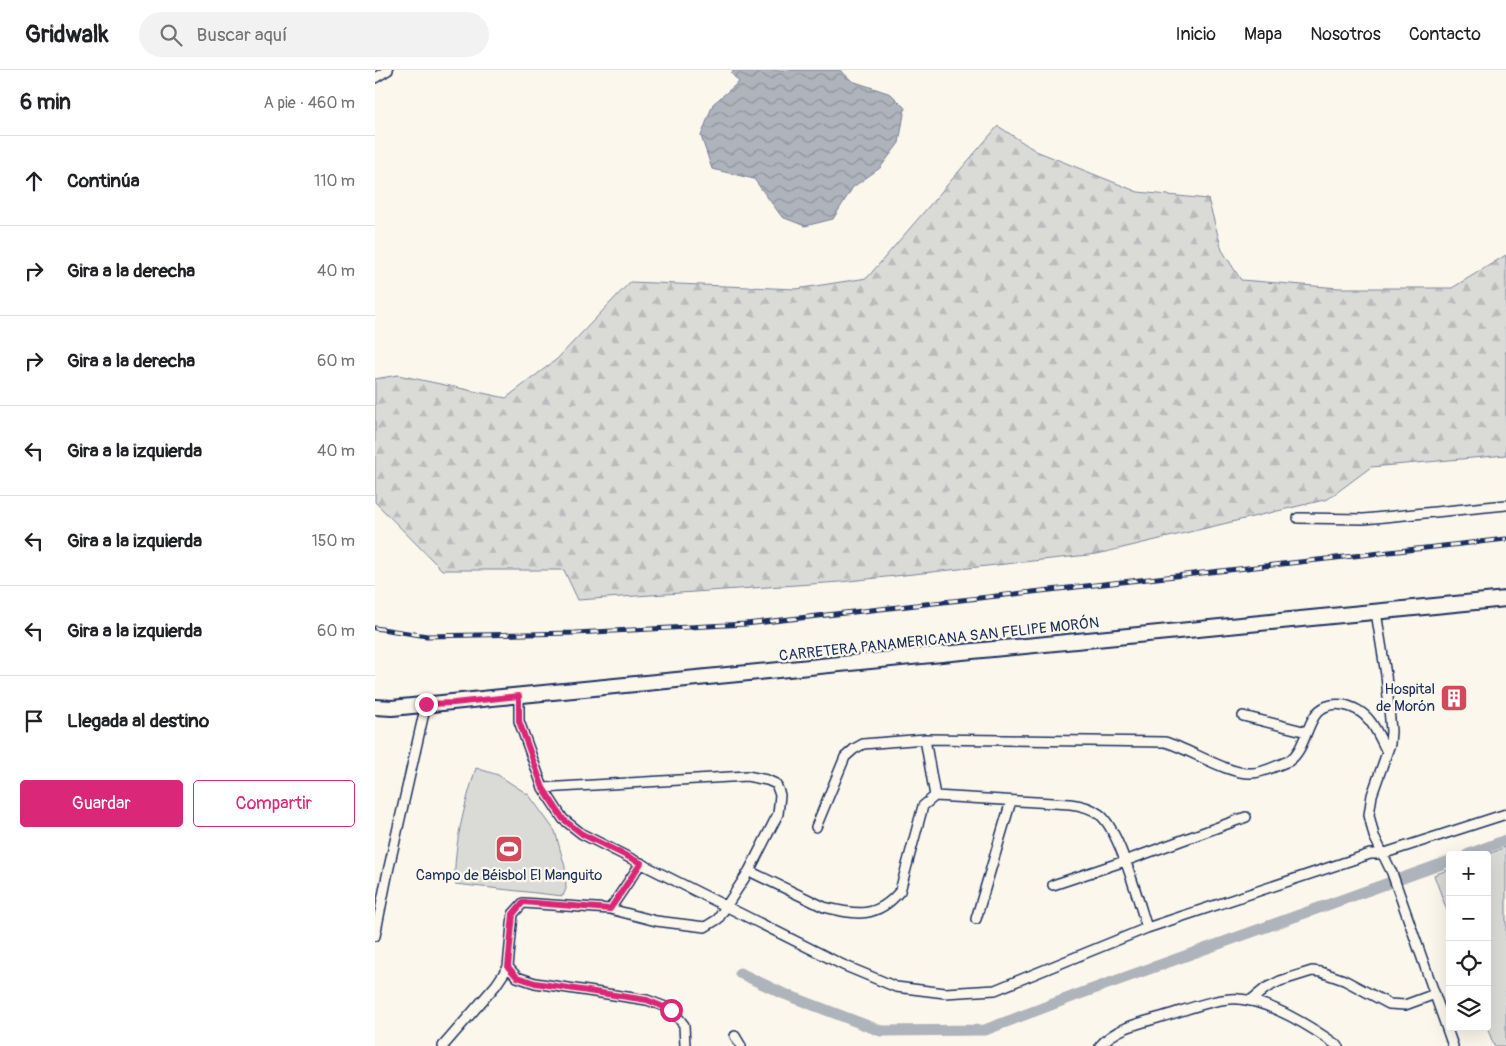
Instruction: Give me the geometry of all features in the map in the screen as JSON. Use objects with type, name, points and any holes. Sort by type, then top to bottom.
[{"type":"main road","name":"CARRETERA PANAMERICANA SAN FELIPE MORÓN","points":[[375,707],[392,708],[454,703],[1506,599]]},
{"type":"street","points":[[375,78],[388,70]]},
{"type":"street","points":[[1298,518],[1364,519],[1506,505]]},
{"type":"street","points":[[1376,612],[1386,675],[1391,731],[1390,744],[1372,794],[1369,815],[1374,836],[1392,873],[1453,1046]]},
{"type":"street","points":[[519,696],[519,721],[543,788],[563,819],[582,834],[843,965],[896,987],[945,993],[995,990],[1147,928],[1370,854],[1383,854],[1506,814]]},
{"type":"street","points":[[375,936],[426,704]]},
{"type":"street","points":[[816,827],[845,757],[863,744],[925,740],[1165,742],[1188,750],[1236,772],[1254,773],[1293,758],[1314,716],[1326,706],[1334,704],[1342,705],[1361,713],[1370,721],[1387,752]]},
{"type":"street","points":[[1243,716],[1307,732]]},
{"type":"street","points":[[925,740],[935,796]]},
{"type":"street","points":[[443,1046],[508,967],[513,914],[523,902],[610,909],[656,921],[705,927],[718,919],[749,870],[778,814],[780,795],[776,784],[747,776],[543,788]]},
{"type":"street","points":[[749,870],[824,907],[855,914],[874,911],[891,902],[900,891],[923,806],[935,796],[1070,804],[1092,810],[1101,815],[1108,824],[1125,861],[1147,928]]},
{"type":"street","points":[[975,920],[1011,801]]},
{"type":"street","points":[[1053,885],[1246,817]]},
{"type":"street","points":[[610,909],[641,863]]},
{"type":"street","points":[[508,967],[517,977],[535,983],[647,1000],[671,1010],[684,1025],[685,1046]]},
{"type":"street","points":[[1250,1001],[1266,988],[1281,980],[1313,971],[1343,980],[1389,1004],[1405,1005],[1435,994]]},
{"type":"street","points":[[1100,1046],[1129,1026],[1216,1002],[1238,998],[1277,1010],[1315,1030],[1338,1046]]},
{"type":"street","points":[[735,1036],[741,1046]]},
{"type":"green space","points":[[998,126],[1036,151],[1138,192],[1208,199],[1222,250],[1241,280],[1339,288],[1452,288],[1506,255],[1506,455],[1371,467],[1328,499],[1097,554],[840,582],[578,600],[564,570],[442,570],[375,502],[375,379],[398,375],[506,398],[557,359],[630,282],[796,289],[867,278]]},
{"type":"green space","name":"Campo de Béisbol El Manguito","points":[[476,768],[498,775],[529,795],[555,831],[565,867],[566,889],[563,896],[455,884],[458,840]]},
{"type":"green space","points":[[1506,847],[1506,1046],[1494,1046],[1488,1031],[1491,1031],[1491,853]]},
{"type":"green space","points":[[1446,870],[1446,908],[1434,875]]},
{"type":"water","points":[[734,70],[840,70],[852,81],[891,94],[905,108],[899,143],[880,168],[853,187],[833,219],[805,226],[782,217],[754,179],[712,169],[701,136],[713,104],[739,82],[731,73]]},
{"type":"waterway","points":[[1477,851],[1506,840]]},
{"type":"waterway","points":[[740,973],[782,993],[881,1031],[985,1030],[1082,993],[1446,862]]},
{"type":"railway","points":[[375,628],[427,636],[575,633],[746,624],[1506,539]]},
{"type":"place","name":"Hospital de Morón","points":[[1454,698]]},
{"type":"place","name":"Campo de Béisbol El Manguito","points":[[509,849]]},
{"type":"route","points":[[426,704],[519,696],[519,721],[543,788],[563,819],[582,834],[641,863],[610,909],[523,902],[513,914],[508,967],[517,977],[535,983],[647,1000],[671,1010]]}]
